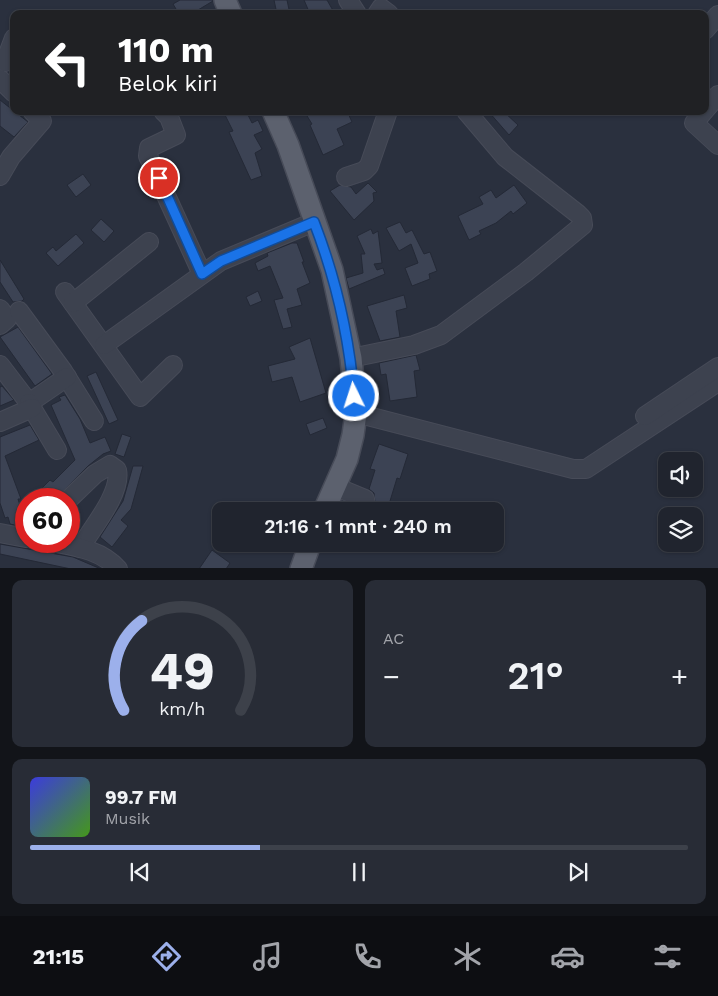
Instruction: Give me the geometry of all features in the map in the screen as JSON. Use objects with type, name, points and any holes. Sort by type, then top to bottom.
[{"type":"main road","points":[[276,115],[332,270],[351,358],[356,413],[351,446],[328,502]]},
{"type":"main road","points":[[300,568],[307,552]]},
{"type":"street","points":[[709,25],[718,15]]},
{"type":"street","points":[[6,67],[10,52]]},
{"type":"street","points":[[0,79],[10,89]]},
{"type":"street","points":[[709,105],[718,95]]},
{"type":"street","points":[[0,176],[5,151],[42,121],[36,115]]},
{"type":"street","points":[[167,115],[176,135],[153,145],[149,148],[148,156],[202,274]]},
{"type":"street","points":[[346,177],[364,171],[369,166],[387,115]]},
{"type":"street","points":[[351,358],[414,345],[441,335],[526,272],[583,225],[582,218],[578,214],[505,157],[475,115]]},
{"type":"street","points":[[700,115],[694,123],[718,145]]},
{"type":"street","points":[[104,345],[221,261],[314,222]]},
{"type":"street","points":[[150,242],[69,298],[140,397],[173,365]]},
{"type":"street","points":[[10,314],[67,378],[94,421]]},
{"type":"street","points":[[0,365],[30,406],[56,450]]},
{"type":"street","points":[[573,469],[580,459],[718,367]]},
{"type":"street","points":[[0,422],[30,406],[67,378]]},
{"type":"street","points":[[356,413],[573,469],[586,469],[718,382]]},
{"type":"street","points":[[80,489],[101,470],[110,466],[117,470],[118,479],[113,495],[80,548],[108,558],[118,568]]},
{"type":"street","points":[[336,487],[365,499]]},
{"type":"street","points":[[0,533],[15,536]]},
{"type":"building","points":[[180,0],[213,0],[198,10],[177,10],[173,4]]},
{"type":"building","points":[[274,0],[287,0],[289,10],[276,10]]},
{"type":"building","points":[[304,0],[327,0],[333,10],[308,10]]},
{"type":"building","points":[[0,100],[10,108],[10,115],[19,115],[28,122],[14,137],[0,126]]},
{"type":"building","points":[[225,115],[248,115],[252,123],[258,120],[263,131],[254,135],[262,149],[255,153],[262,176],[251,180],[229,132],[233,131]]},
{"type":"building","points":[[306,115],[349,115],[352,122],[337,129],[344,145],[323,155],[310,125],[312,124]]},
{"type":"building","points":[[492,115],[507,115],[518,125],[509,135]]},
{"type":"building","points":[[83,174],[91,185],[76,197],[67,185]]},
{"type":"building","points":[[368,183],[377,192],[373,193],[374,201],[354,220],[330,191],[340,185],[351,187],[356,194]]},
{"type":"building","points":[[514,185],[527,203],[513,214],[511,211],[496,223],[479,231],[481,234],[469,240],[458,216],[483,204],[479,197],[491,190],[496,198]]},
{"type":"building","points":[[101,219],[114,231],[104,242],[91,230]]},
{"type":"building","points":[[400,222],[406,233],[412,230],[424,254],[430,252],[437,271],[429,274],[430,279],[412,286],[405,268],[418,263],[411,244],[399,251],[386,228]]},
{"type":"building","points":[[371,229],[373,234],[378,231],[382,263],[374,264],[377,270],[383,268],[385,274],[349,289],[346,278],[363,273],[361,254],[365,254],[357,236]]},
{"type":"building","points":[[76,234],[84,243],[58,266],[46,253],[53,247],[56,251]]},
{"type":"building","points":[[292,243],[297,243],[310,283],[297,289],[302,305],[287,309],[292,327],[283,329],[274,300],[283,298],[270,266],[258,271],[255,263],[268,256],[267,253]]},
{"type":"building","points":[[0,260],[24,299],[22,301],[13,302],[0,282]]},
{"type":"building","points":[[258,291],[262,301],[250,306],[246,297]]},
{"type":"building","points":[[404,295],[407,308],[396,311],[400,337],[380,341],[367,306]]},
{"type":"building","points":[[18,327],[52,374],[35,386],[0,337]]},
{"type":"building","points":[[310,338],[326,393],[300,402],[292,377],[272,382],[268,366],[295,359],[289,347]]},
{"type":"building","points":[[416,355],[420,370],[414,371],[417,397],[390,401],[386,374],[381,375],[379,363]]},
{"type":"building","points":[[96,372],[118,420],[109,424],[87,376]]},
{"type":"building","points":[[2,386],[14,400],[0,406],[0,387]]},
{"type":"building","points":[[65,395],[80,419],[90,443],[105,437],[111,451],[103,454],[88,466],[67,488],[42,488],[50,480],[53,482],[75,460],[51,405],[61,400],[59,397]]},
{"type":"building","points":[[323,418],[327,428],[310,435],[306,424]]},
{"type":"building","points":[[30,425],[39,440],[5,456],[17,488],[15,488],[15,525],[10,524],[8,517],[5,518],[0,503],[0,437]]},
{"type":"building","points":[[122,434],[131,437],[124,457],[115,454]]},
{"type":"building","points":[[379,444],[408,454],[400,479],[397,478],[390,502],[375,502],[374,493],[369,489],[375,470],[370,469]]},
{"type":"building","points":[[133,466],[143,466],[131,509],[121,520],[128,526],[112,547],[100,537],[123,501]]},
{"type":"building","points":[[0,544],[15,547],[15,553],[51,553],[73,557],[99,568],[66,568],[0,554]]},
{"type":"building","points":[[212,550],[212,552],[230,563],[227,568],[200,568]]},
{"type":"route","points":[[159,178],[202,274],[221,261],[314,222],[332,270],[343,312],[351,358],[354,396]]}]
